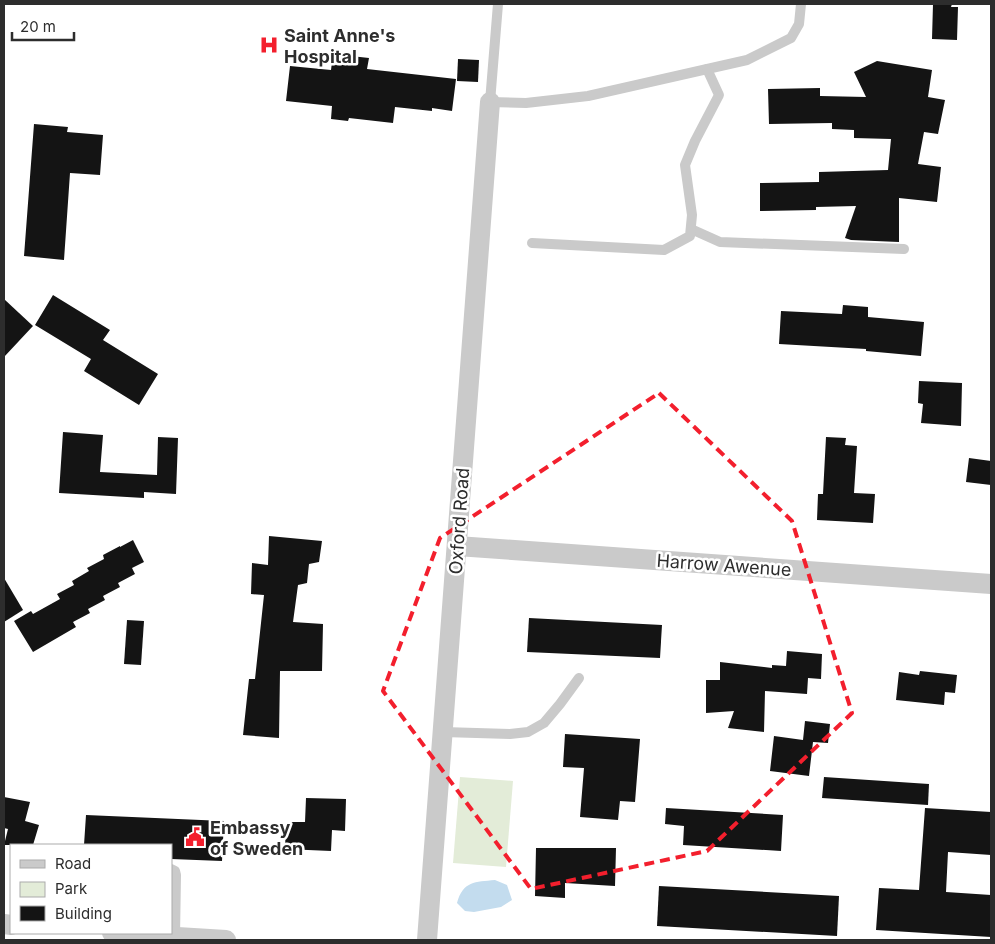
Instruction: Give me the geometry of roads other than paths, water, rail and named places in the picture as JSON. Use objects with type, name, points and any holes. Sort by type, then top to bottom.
[{"type":"street","name":"Oxford Road","points":[[428,940],[490,102]]},
{"type":"street","name":"Harrow Awenue","points":[[457,546],[991,584]]},
{"type":"street","points":[[128,934],[226,940]]},
{"type":"lane","points":[[498,4],[490,102],[526,103],[588,96],[747,60],[791,38],[799,24],[801,4]]},
{"type":"lane","points":[[532,244],[664,250],[690,236],[692,214],[685,165],[719,95],[707,69]]},
{"type":"lane","points":[[691,229],[720,242],[904,249]]},
{"type":"lane","points":[[443,732],[510,734],[528,732],[544,723],[579,678]]},
{"type":"lane","points":[[172,870],[175,871],[176,875],[175,937]]},
{"type":"water","points":[[495,880],[507,885],[512,900],[501,907],[474,912],[465,911],[457,903],[466,887],[476,882]]},
{"type":"place","name":"Saint Anne's Hospital","points":[[269,45]]},
{"type":"place","name":"Embassy of Sweden","points":[[195,837]]}]
